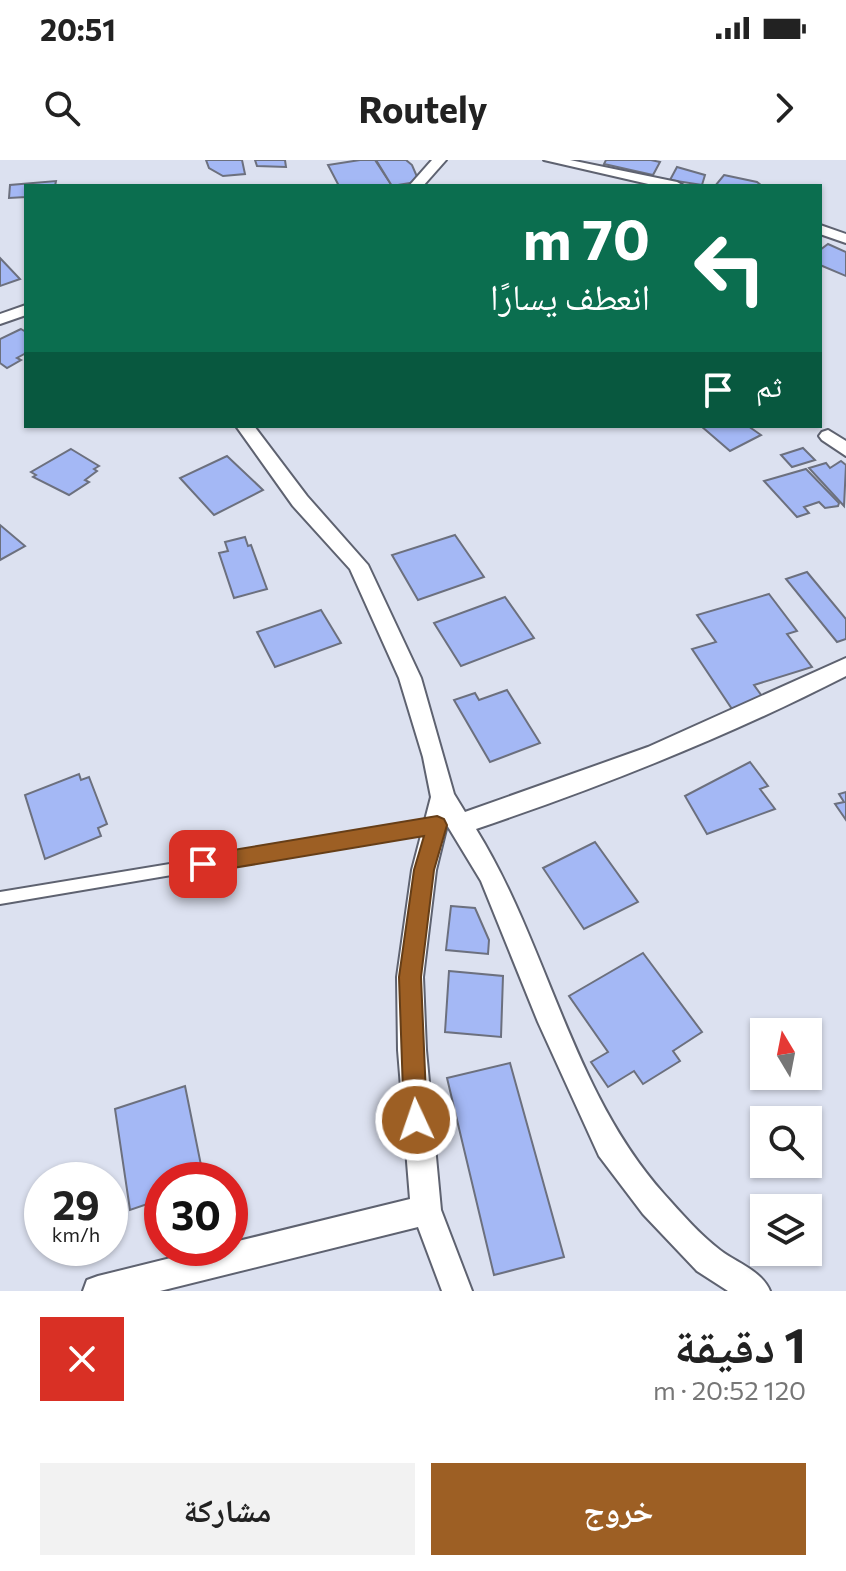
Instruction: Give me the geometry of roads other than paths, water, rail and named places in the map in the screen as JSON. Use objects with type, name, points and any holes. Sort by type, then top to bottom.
[{"type":"street","points":[[418,184],[439,160]]},
{"type":"street","points":[[560,161],[668,184]]},
{"type":"street","points":[[822,230],[846,239]]},
{"type":"street","points":[[0,319],[24,311]]},
{"type":"street","points":[[246,428],[300,501],[358,565],[410,678],[428,735],[449,824],[491,875],[547,1013],[609,1146],[653,1204],[708,1260],[755,1291]]},
{"type":"street","points":[[828,436],[846,450]]},
{"type":"street","points":[[457,1291],[426,1210],[416,1120],[410,977],[424,870],[449,824],[645,759],[846,666]]},
{"type":"street","points":[[98,1291],[426,1210]]},
{"type":"lane","points":[[0,898],[449,824]]}]
